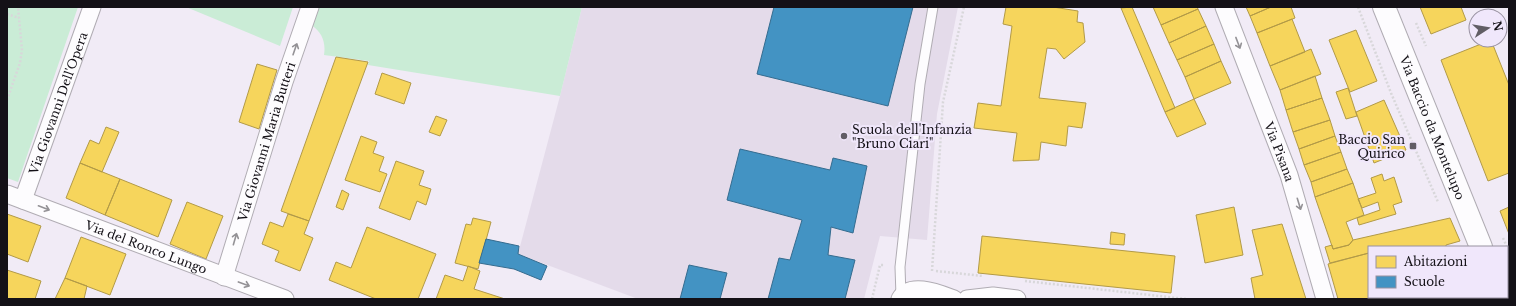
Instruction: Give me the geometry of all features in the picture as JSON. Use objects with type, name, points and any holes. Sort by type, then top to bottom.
[{"type":"street","name":"Via Giovanni Dell'Opera","points":[[23,200],[92,7]]},
{"type":"street","name":"Via Giovanni Maria Butteri","points":[[224,277],[284,82],[310,7]]},
{"type":"street","name":"Via Pisana","points":[[1224,7],[1289,175],[1325,299]]},
{"type":"street","name":"Via Baccio da Montelupo","points":[[1384,7],[1481,246]]},
{"type":"street","name":"Via del Ronco Lungo","points":[[7,194],[285,299]]},
{"type":"street","points":[[901,298],[912,290],[919,290],[954,299]]},
{"type":"street","points":[[967,299],[993,296],[1016,299]]},
{"type":"lane","points":[[901,298],[900,267],[920,84],[934,7]]},
{"type":"path","points":[[7,100],[20,63],[22,50],[18,7]]},
{"type":"path","points":[[932,271],[943,102],[964,7]]},
{"type":"path","points":[[7,14],[19,18]]},
{"type":"shaded area","points":[[582,7],[958,7],[937,114],[927,240],[880,236],[864,299],[638,299],[518,254]]},
{"type":"green space","points":[[7,7],[78,7],[18,182],[7,178]]},
{"type":"green space","points":[[186,7],[293,7],[280,46]]},
{"type":"green space","points":[[318,7],[582,7],[560,96],[368,65],[369,61],[324,55],[324,42],[318,31],[311,25]]},
{"type":"building: Abitazioni","points":[[1006,7],[1053,7],[1078,11],[1077,22],[1083,23],[1085,42],[1064,59],[1056,49],[1047,48],[1039,98],[1086,103],[1082,128],[1068,126],[1066,146],[1041,142],[1039,160],[1013,161],[1017,133],[974,128],[978,103],[1001,106],[1012,26],[1003,24]]},
{"type":"building: Abitazioni","points":[[1132,7],[1175,108],[1165,112],[1121,8]]},
{"type":"building: Abitazioni","points":[[1153,7],[1197,7],[1198,9],[1161,25]]},
{"type":"building: Abitazioni","points":[[1246,7],[1271,7],[1250,16]]},
{"type":"building: Abitazioni","points":[[1271,7],[1291,7],[1295,18],[1257,33],[1250,16]]},
{"type":"building: Abitazioni","points":[[1420,7],[1461,7],[1466,20],[1431,34]]},
{"type":"building: Abitazioni","points":[[1198,9],[1206,26],[1169,43],[1161,25]]},
{"type":"building: Abitazioni","points":[[1292,19],[1305,52],[1270,66],[1257,33]]},
{"type":"building: Abitazioni","points":[[1206,26],[1214,44],[1177,60],[1169,43]]},
{"type":"building: Abitazioni","points":[[1356,30],[1377,81],[1350,92],[1329,40]]},
{"type":"building: Abitazioni","points":[[1214,44],[1221,61],[1185,77],[1177,60]]},
{"type":"building: Abitazioni","points":[[1471,48],[1494,48],[1509,85],[1509,173],[1488,181],[1441,60]]},
{"type":"building: Abitazioni","points":[[1311,49],[1321,74],[1280,90],[1270,66]]},
{"type":"building: Abitazioni","points":[[336,57],[368,62],[309,221],[281,211]]},
{"type":"building: Abitazioni","points":[[1221,61],[1231,83],[1194,99],[1185,77]]},
{"type":"building: Abitazioni","points":[[257,64],[277,70],[259,129],[239,122]]},
{"type":"building: Abitazioni","points":[[382,73],[411,83],[404,104],[375,94]]},
{"type":"building: Abitazioni","points":[[1315,76],[1322,98],[1286,110],[1280,90]]},
{"type":"building: Abitazioni","points":[[1348,88],[1357,116],[1346,119],[1336,92]]},
{"type":"building: Abitazioni","points":[[1322,98],[1330,120],[1293,132],[1286,110]]},
{"type":"building: Abitazioni","points":[[1194,99],[1206,124],[1177,137],[1165,112]]},
{"type":"building: Abitazioni","points":[[1384,100],[1406,150],[1374,163],[1356,112]]},
{"type":"building: Abitazioni","points":[[436,116],[447,120],[440,136],[429,132]]},
{"type":"building: Abitazioni","points":[[1330,120],[1335,136],[1299,149],[1293,132]]},
{"type":"building: Abitazioni","points":[[106,127],[119,132],[102,172],[80,163],[90,140],[99,144]]},
{"type":"building: Abitazioni","points":[[361,136],[377,142],[373,153],[384,157],[379,171],[387,174],[380,192],[345,180]]},
{"type":"building: Abitazioni","points":[[1335,136],[1341,152],[1304,165],[1299,149]]},
{"type":"building: Abitazioni","points":[[1341,152],[1347,169],[1311,182],[1304,165]]},
{"type":"building: Abitazioni","points":[[396,161],[424,171],[419,185],[431,189],[426,205],[417,201],[410,220],[379,208]]},
{"type":"building: Abitazioni","points":[[80,163],[120,179],[105,215],[66,198]]},
{"type":"building: Abitazioni","points":[[1347,169],[1353,183],[1315,197],[1311,182]]},
{"type":"building: Abitazioni","points":[[1382,174],[1384,181],[1394,177],[1402,202],[1393,205],[1396,214],[1359,225],[1357,218],[1380,210],[1378,202],[1362,208],[1358,199],[1376,193],[1371,178]]},
{"type":"building: Abitazioni","points":[[120,179],[172,200],[158,237],[105,215]]},
{"type":"building: Abitazioni","points":[[1353,183],[1364,215],[1346,222],[1353,240],[1349,245],[1333,249],[1315,197]]},
{"type":"building: Abitazioni","points":[[342,190],[349,194],[343,210],[336,207]]},
{"type":"building: Abitazioni","points":[[187,202],[223,216],[206,259],[170,244]]},
{"type":"building: Abitazioni","points":[[1234,207],[1243,255],[1205,263],[1196,215]]},
{"type":"building: Abitazioni","points":[[1509,207],[1509,234],[1500,211]]},
{"type":"building: Abitazioni","points":[[7,214],[41,226],[28,262],[7,254]]},
{"type":"building: Abitazioni","points":[[288,214],[309,221],[304,234],[313,238],[300,271],[275,261],[279,251],[262,244],[270,222],[283,227]]},
{"type":"building: Abitazioni","points":[[473,218],[491,222],[478,269],[455,263],[466,224],[471,225]]},
{"type":"building: Abitazioni","points":[[1450,218],[1460,241],[1446,246],[1368,246],[1368,253],[1330,263],[1325,247],[1332,245],[1333,249],[1349,245],[1353,240]]},
{"type":"building: Abitazioni","points":[[1282,224],[1306,299],[1255,299],[1251,278],[1263,275],[1252,230]]},
{"type":"building: Abitazioni","points":[[367,227],[436,254],[418,299],[376,299],[329,280],[336,262],[351,268]]},
{"type":"building: Abitazioni","points":[[1111,232],[1125,234],[1124,245],[1110,244]]},
{"type":"building: Abitazioni","points":[[982,236],[1175,256],[1171,293],[978,273]]},
{"type":"building: Abitazioni","points":[[81,237],[126,254],[110,295],[65,278]]},
{"type":"building: Abitazioni","points":[[1368,253],[1368,298],[1389,299],[1338,299],[1328,264]]},
{"type":"building: Abitazioni","points":[[468,266],[480,271],[474,289],[505,299],[436,299],[445,275],[463,281]]},
{"type":"building: Abitazioni","points":[[7,270],[41,281],[35,299],[7,299]]},
{"type":"building: Abitazioni","points":[[65,278],[87,286],[84,299],[55,299]]},
{"type":"building: Abitazioni","points":[[1430,298],[1453,298],[1431,299]]},
{"type":"building: Scuole","points":[[774,7],[913,7],[888,106],[757,74]]},
{"type":"building: Scuole","points":[[740,149],[830,170],[833,158],[867,166],[853,233],[831,227],[828,255],[855,260],[845,299],[768,299],[779,258],[790,260],[802,220],[727,200]]},
{"type":"building: Scuole","points":[[486,239],[519,246],[518,254],[547,266],[541,280],[514,269],[479,263]]},
{"type":"building: Scuole","points":[[689,265],[727,273],[720,299],[680,299]]},
{"type":"place","name":"Scuola dell'Infanzia \"Bruno Ciari\"","points":[[844,136]]},
{"type":"place","name":"Baccio San Quirico","points":[[1413,146]]}]
